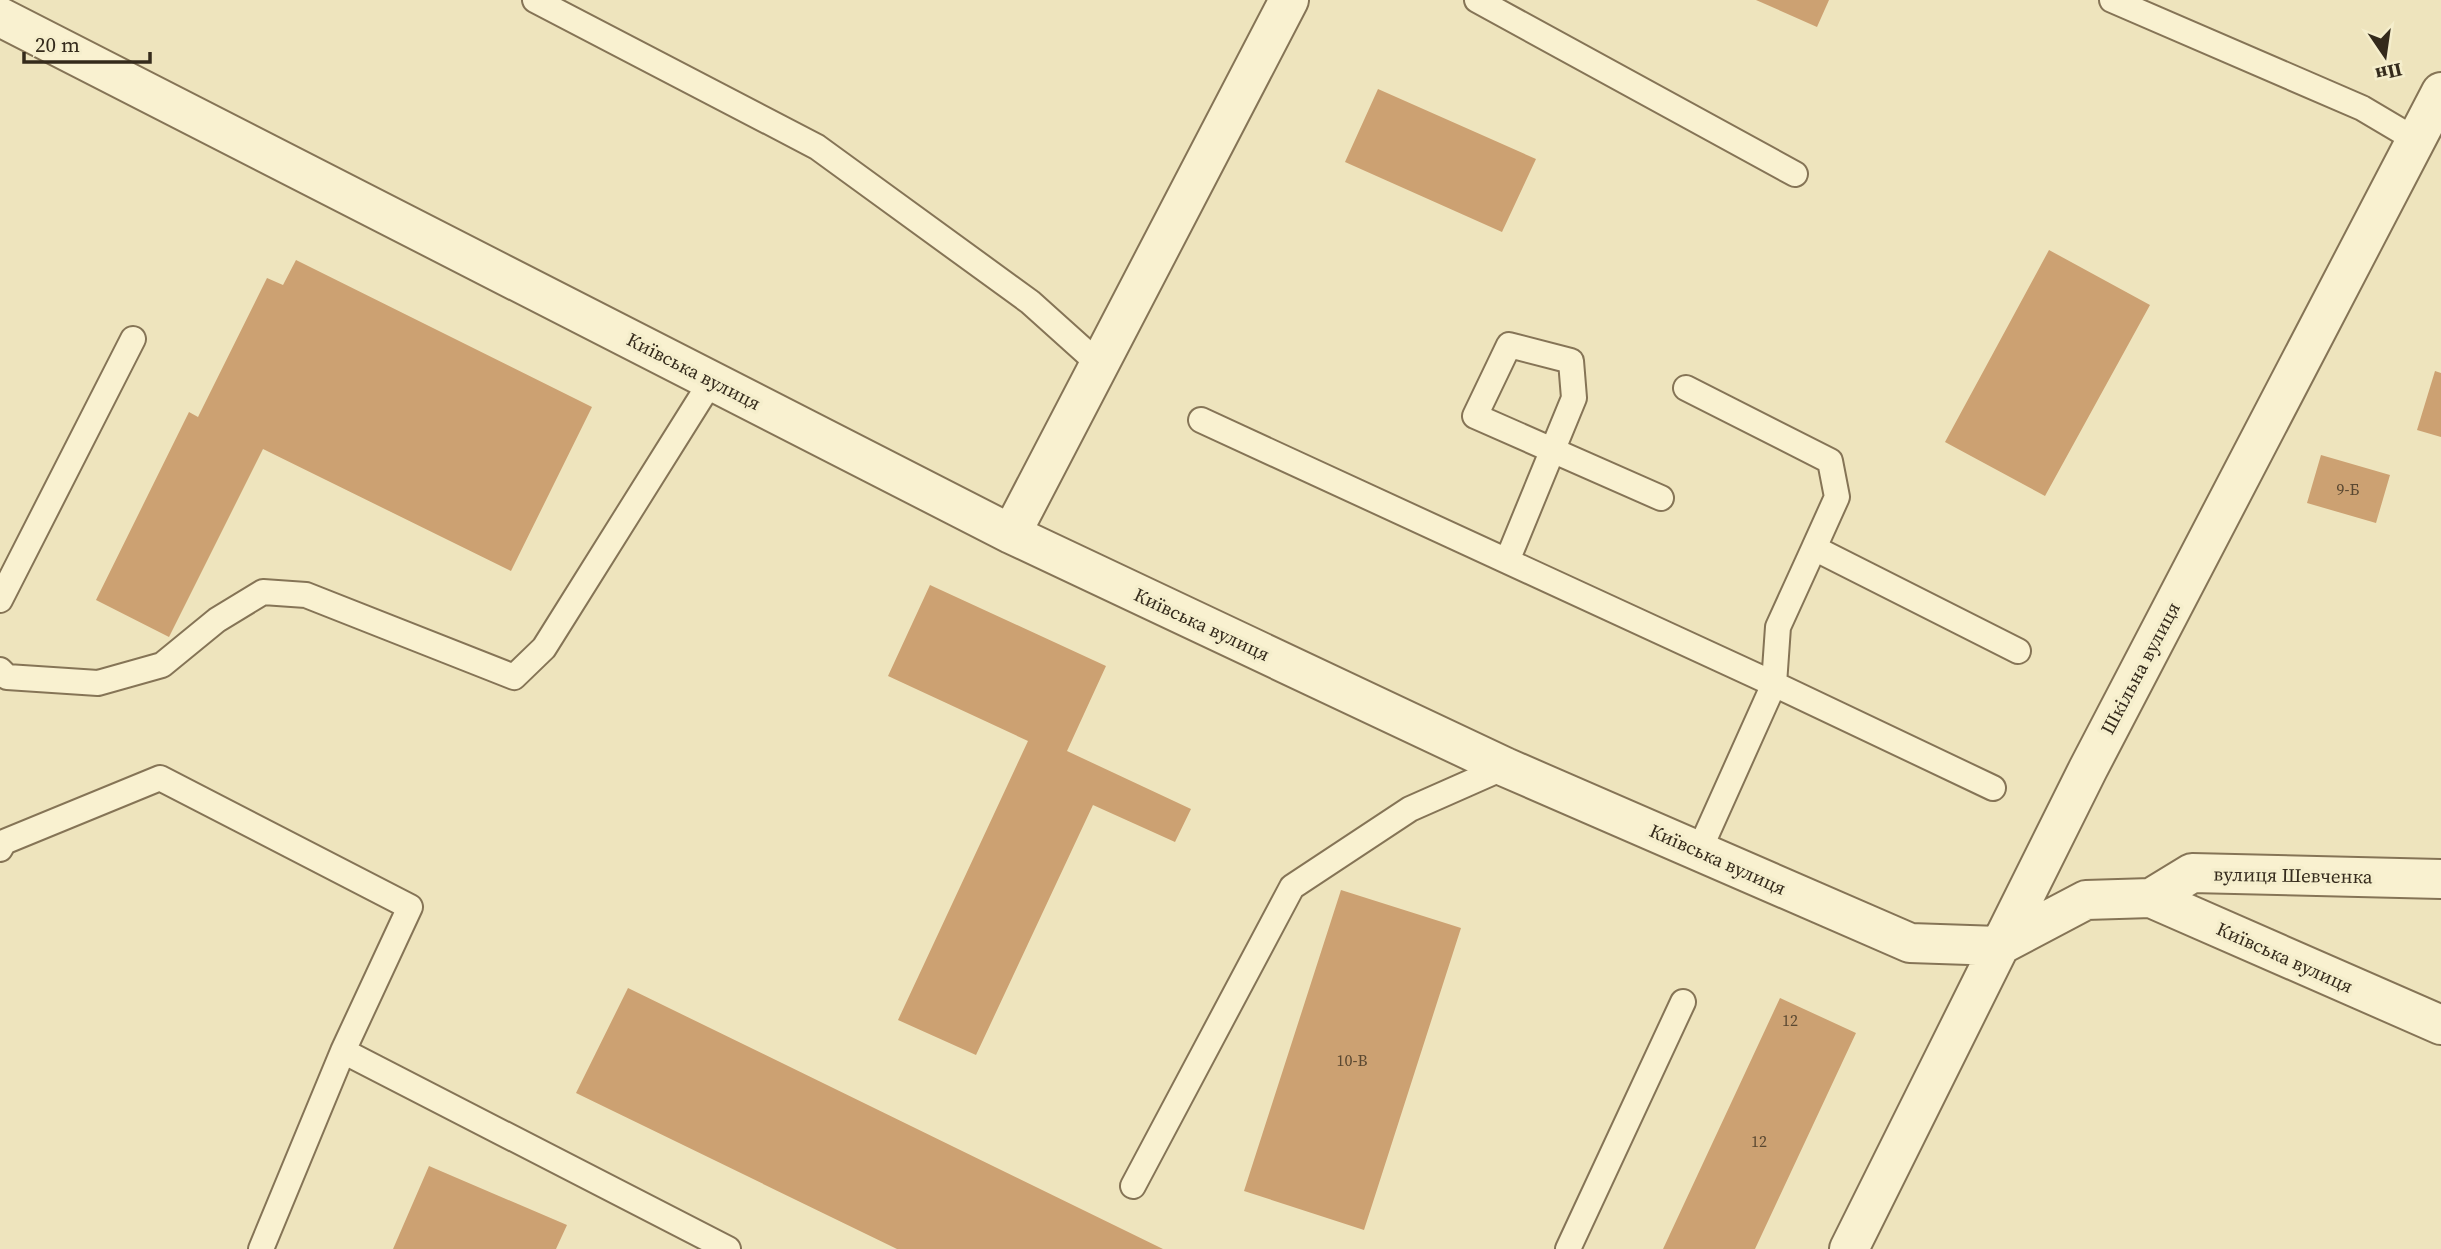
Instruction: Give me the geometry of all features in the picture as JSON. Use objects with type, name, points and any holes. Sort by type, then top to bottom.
[{"type":"street","points":[[1011,534],[1289,0]]},
{"type":"street","name":"Київська вулиця","points":[[0,17],[1011,534],[1505,767],[1910,943],[1999,946],[2086,900],[2151,898],[2441,1025]]},
{"type":"street","name":"Шкільна вулиця","points":[[1849,1249],[1999,946],[2441,92]]},
{"type":"street","name":"вулиця Шевченка","points":[[2151,898],[2192,873],[2441,879]]},
{"type":"lane","points":[[535,0],[817,147],[1030,302],[1099,364]]},
{"type":"lane","points":[[1477,0],[1796,174]]},
{"type":"lane","points":[[2112,0],[2362,108],[2416,140]]},
{"type":"lane","points":[[0,600],[133,339]]},
{"type":"lane","points":[[1507,561],[1553,450],[1574,398],[1571,361],[1508,345],[1475,416],[1553,450],[1661,498]]},
{"type":"lane","points":[[0,670],[7,677],[98,683],[162,665],[217,620],[263,592],[306,595],[514,677],[544,648],[712,380]]},
{"type":"lane","points":[[1686,388],[1830,461],[1837,497],[1778,627],[1774,684],[1699,850]]},
{"type":"lane","points":[[1200,420],[1774,684],[1993,788]]},
{"type":"lane","points":[[1814,548],[2018,651]]},
{"type":"lane","points":[[1133,1186],[1292,887],[1410,809],[1505,767]]},
{"type":"lane","points":[[0,849],[4,842],[160,778],[410,907],[343,1051],[261,1249]]},
{"type":"lane","points":[[1568,1249],[1683,1002]]},
{"type":"lane","points":[[343,1051],[728,1249]]},
{"type":"building","points":[[1756,0],[1829,0],[1817,27]]},
{"type":"building","points":[[1378,89],[1536,159],[1502,232],[1345,162]]},
{"type":"building","points":[[2049,250],[2150,305],[2045,496],[1945,442]]},
{"type":"building","points":[[296,260],[592,407],[511,571],[263,449],[169,637],[96,600],[189,412],[198,417],[267,278],[283,285]]},
{"type":"building","points":[[2435,371],[2441,373],[2441,437],[2417,430]]},
{"type":"building","points":[[2321,455],[2390,475],[2376,523],[2307,503]]},
{"type":"building","points":[[930,585],[1106,666],[1067,751],[1191,809],[1175,842],[1093,805],[976,1055],[898,1020],[1028,741],[888,676]]},
{"type":"building","points":[[1341,890],[1461,928],[1364,1230],[1244,1191]]},
{"type":"building","points":[[628,988],[1163,1249],[897,1249],[576,1093]]},
{"type":"building","points":[[1780,998],[1856,1033],[1755,1249],[1663,1249]]},
{"type":"building","points":[[429,1166],[567,1225],[556,1249],[393,1249]]}]
